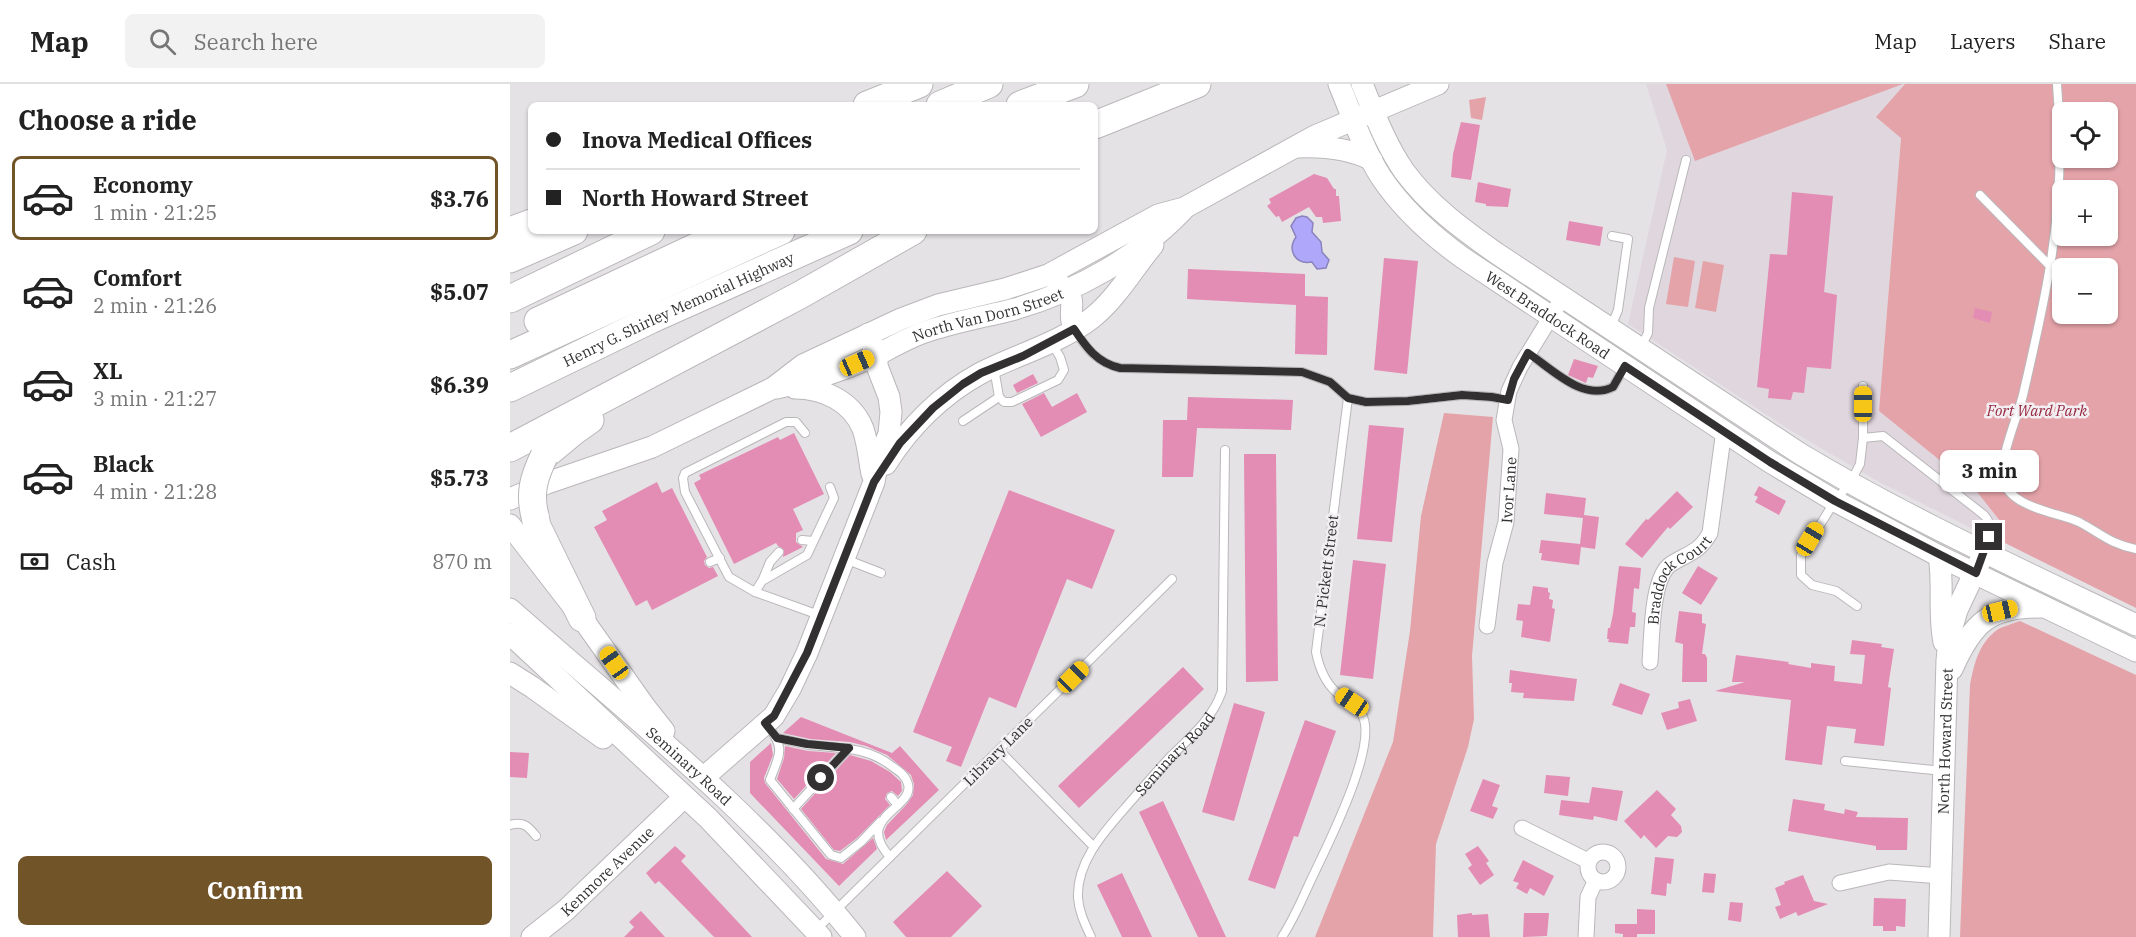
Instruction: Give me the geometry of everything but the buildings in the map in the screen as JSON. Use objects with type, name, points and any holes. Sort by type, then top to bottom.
[{"type":"highway","points":[[875,102],[920,84]]},
{"type":"highway","points":[[947,102],[989,84]]},
{"type":"highway","points":[[1028,102],[1075,84]]},
{"type":"highway","points":[[1059,102],[1097,84]]},
{"type":"highway","points":[[1098,124],[1197,84]]},
{"type":"highway","points":[[1098,142],[1140,106]]},
{"type":"highway","points":[[510,231],[528,224]]},
{"type":"highway","points":[[510,247],[546,234]]},
{"type":"highway","points":[[510,259],[567,234]]},
{"type":"highway","points":[[510,299],[645,234]]},
{"type":"highway","points":[[510,335],[724,234]]},
{"type":"highway","points":[[510,355],[774,234]]},
{"type":"highway","name":"Henry G. Shirley Memorial Highway","points":[[510,388],[650,320],[842,234]]},
{"type":"highway","points":[[510,448],[800,295],[908,234]]},
{"type":"highway","points":[[582,618],[537,526],[518,522],[531,494],[535,475],[544,456],[573,432],[684,355]]},
{"type":"main road","name":"West Braddock Road","points":[[1339,84],[1372,160],[1398,200],[1431,235],[1770,462],[1835,501],[1939,556],[2136,651]]},
{"type":"main road","name":"West Braddock Road","points":[[1362,84],[1404,170],[1429,200],[1451,221],[1799,453],[1850,483],[1984,552],[2136,626]]},
{"type":"main road","name":"North Van Dorn Street","points":[[510,499],[546,483],[652,447],[773,388],[803,365],[920,311],[1005,289],[1048,275],[1158,215],[1184,208],[1295,147],[1373,110],[1438,84]]},
{"type":"main road","points":[[1295,147],[1335,148],[1357,152],[1372,160]]},
{"type":"main road","name":"North Van Dorn Street","points":[[773,388],[810,382],[877,355],[919,334],[942,326],[1014,309],[1067,290],[1126,257],[1166,227],[1184,208]]},
{"type":"main road","points":[[874,482],[907,435],[946,397],[963,384],[994,367],[1023,356],[1091,318],[1110,301],[1184,208]]},
{"type":"main road","points":[[1048,275],[1067,290],[1072,302],[1071,322],[1074,329]]},
{"type":"main road","points":[[582,618],[645,707],[703,778],[771,730],[774,716],[807,653],[874,482],[878,460],[889,434],[891,412],[889,397],[877,366],[877,355],[868,334]]},
{"type":"main road","points":[[877,355],[887,362],[901,395],[903,412],[894,451]]},
{"type":"main road","points":[[773,388],[809,389],[830,395],[845,404],[855,415],[863,430],[874,482]]},
{"type":"main road","name":"North Howard Street","points":[[1939,937],[1950,634],[1957,610],[1984,552]]},
{"type":"main road","points":[[1939,556],[1942,578],[1941,629],[1947,670]]},
{"type":"main road","points":[[1947,670],[1968,637],[1982,622],[2000,611],[2043,607]]},
{"type":"main road","name":"Seminary Road","points":[[510,609],[753,822],[827,924]]},
{"type":"main road","name":"Seminary Road","points":[[510,634],[689,805],[827,924],[855,937]]},
{"type":"main road","points":[[510,674],[593,729],[689,805]]},
{"type":"main road","name":"Kenmore Avenue","points":[[532,937],[689,805]]},
{"type":"street","name":"Ivor Lane","points":[[1487,626],[1495,563],[1506,522],[1511,449],[1504,420],[1508,400],[1514,379],[1563,297]]},
{"type":"street","name":"Braddock Court","points":[[1650,662],[1658,588],[1663,571],[1695,552],[1705,543],[1710,533],[1724,430]]},
{"type":"street","points":[[1522,828],[1588,861]]},
{"type":"street","points":[[1588,861],[1598,853],[1606,852],[1614,855],[1618,862],[1618,872],[1614,879],[1595,882]]},
{"type":"street","points":[[1588,861],[1588,874],[1595,882]]},
{"type":"street","points":[[1840,883],[1889,872],[1941,876]]},
{"type":"street","points":[[1586,937],[1588,897],[1595,882]]},
{"type":"lane","points":[[2057,84],[2059,188],[2050,266],[2023,396],[2004,461],[2003,478],[2008,490],[2030,505],[2078,522],[2111,542],[2136,549]]},
{"type":"lane","points":[[1640,348],[1648,333],[1649,308],[1686,160]]},
{"type":"lane","points":[[1980,195],[2050,266]]},
{"type":"lane","points":[[1610,328],[1618,310],[1628,239],[1612,236]]},
{"type":"lane","points":[[1074,329],[1087,350],[1109,366],[1120,368],[1302,372],[1330,382],[1348,398],[1366,402],[1387,403],[1462,395],[1508,400]]},
{"type":"lane","points":[[994,367],[999,397],[1004,402],[1012,402],[1058,380],[1064,370],[1060,357],[1050,341]]},
{"type":"lane","points":[[1528,353],[1585,391],[1596,393],[1613,387],[1625,366]]},
{"type":"lane","points":[[1857,606],[1836,591],[1812,585],[1801,575],[1800,555],[1835,501],[1850,483],[1860,464],[1863,438],[1863,386]]},
{"type":"lane","points":[[963,421],[999,397]]},
{"type":"lane","name":"N. Pickett Street","points":[[1282,937],[1334,831],[1356,777],[1364,746],[1363,716],[1352,702],[1330,685],[1321,671],[1317,652],[1348,398]]},
{"type":"lane","points":[[805,433],[796,422],[786,422],[685,473],[683,478],[685,492],[729,577],[756,592],[821,616]]},
{"type":"lane","points":[[1863,438],[1883,436],[1984,515],[1989,520],[1990,529],[1984,552]]},
{"type":"lane","name":"Seminary Road","points":[[1091,937],[1080,912],[1078,896],[1084,867],[1098,839],[1166,762],[1206,722],[1221,695],[1224,641],[1225,450]]},
{"type":"lane","points":[[762,580],[807,555],[834,498],[830,487]]},
{"type":"lane","points":[[802,540],[813,542]]},
{"type":"lane","points":[[756,592],[770,562],[779,552]]},
{"type":"lane","points":[[710,562],[720,558]]},
{"type":"lane","points":[[844,559],[881,573]]},
{"type":"lane","name":"Library Lane","points":[[827,924],[890,857],[1172,579]]},
{"type":"lane","points":[[771,730],[807,744],[849,748],[882,758],[904,775],[909,786],[908,796],[861,842],[841,858],[831,855],[770,780],[780,755],[771,730]]},
{"type":"lane","points":[[793,809],[849,748]]},
{"type":"lane","points":[[999,750],[1094,847]]},
{"type":"lane","points":[[1845,761],[1944,771]]},
{"type":"lane","points":[[891,797],[898,805]]},
{"type":"lane","points":[[882,819],[879,833],[880,846],[890,857]]},
{"type":"lane","points":[[510,825],[517,823],[526,825],[536,836]]},
{"type":"shaded area","points":[[1646,84],[1905,84],[1879,411],[1974,488],[2004,526],[2003,542],[1881,483],[1790,430],[1628,324],[1667,150]]},
{"type":"shaded area","points":[[1307,217],[1313,223],[1312,232],[1321,242],[1322,252],[1329,260],[1326,268],[1317,269],[1312,262],[1301,261],[1294,256],[1292,247],[1296,237],[1291,226],[1296,218]]},
{"type":"green space","points":[[1666,84],[1903,84],[1695,161]]},
{"type":"green space","name":"Fort Ward Park","points":[[1905,84],[2136,84],[2136,608],[2003,542],[2004,526],[1974,488],[1879,411],[1901,138],[1876,117]]},
{"type":"green space","points":[[1486,97],[1482,120],[1471,118],[1469,100]]},
{"type":"green space","points":[[1674,257],[1695,261],[1688,307],[1666,304]]},
{"type":"green space","points":[[1703,261],[1724,265],[1716,312],[1695,308]]},
{"type":"green space","points":[[1444,413],[1493,417],[1472,656],[1474,719],[1468,747],[1436,844],[1433,937],[1315,937],[1393,742],[1410,631],[1421,516]]},
{"type":"green space","points":[[2020,621],[2136,675],[2136,937],[1960,937],[1970,685],[1976,662],[1986,641],[2002,627]]},
{"type":"route","points":[[821,778],[849,748],[807,744],[777,738],[765,723],[774,716],[807,653],[874,482],[907,435],[946,397],[981,373],[1023,356],[1074,329],[1087,350],[1109,366],[1302,372],[1330,382],[1348,398],[1366,402],[1387,403],[1462,395],[1508,400],[1514,379],[1528,353],[1585,391],[1596,393],[1613,387],[1625,366],[1770,462],[1835,501],[1939,556],[1976,573],[1989,537]]}]
